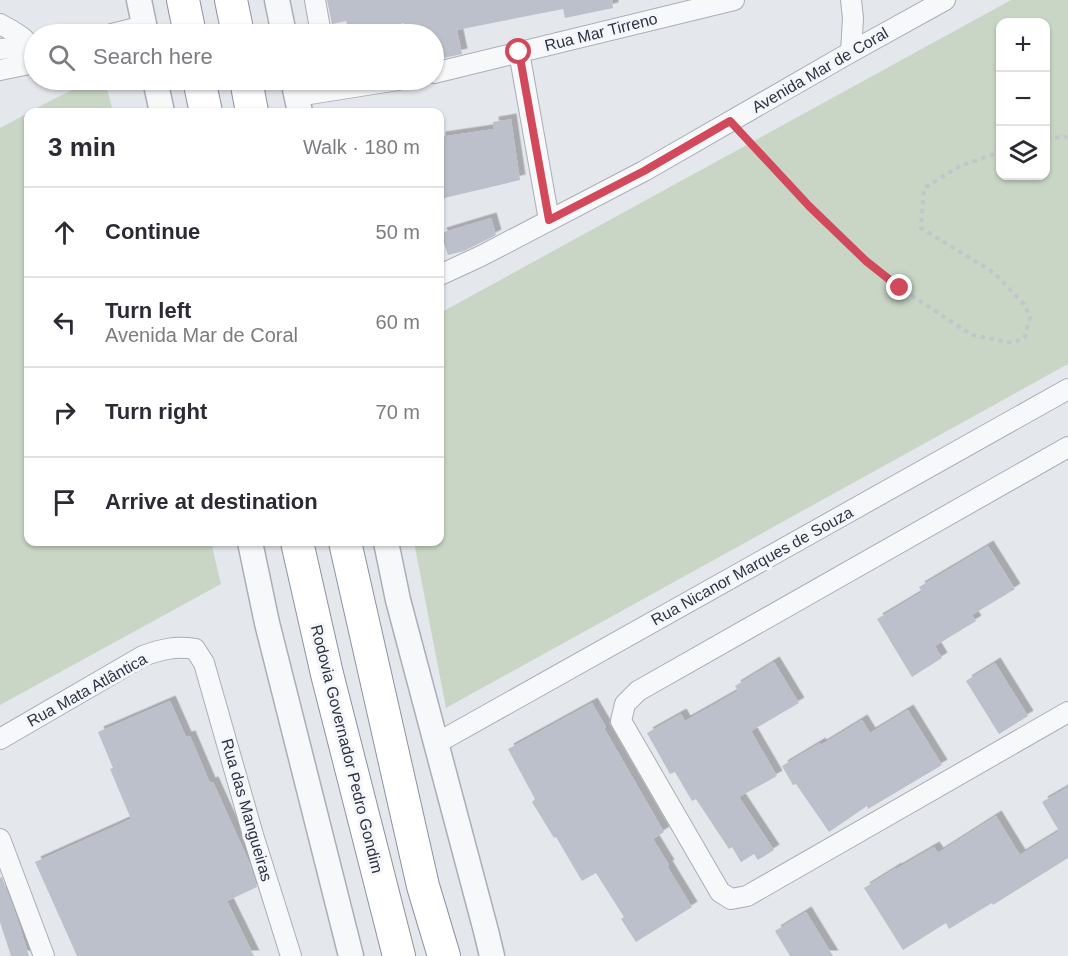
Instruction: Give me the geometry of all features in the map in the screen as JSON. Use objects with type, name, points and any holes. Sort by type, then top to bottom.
[{"type":"highway","points":[[183,0],[188,24]]},
{"type":"highway","points":[[231,0],[236,24]]},
{"type":"highway","points":[[201,90],[205,108]]},
{"type":"highway","points":[[248,90],[251,108]]},
{"type":"highway","name":"Rodovia Governador Pedro Gondim","points":[[298,546],[327,674],[399,956]]},
{"type":"highway","points":[[346,546],[423,886],[444,956]]},
{"type":"street","points":[[139,0],[144,24]]},
{"type":"street","points":[[277,0],[282,24]]},
{"type":"street","points":[[315,0],[319,24]]},
{"type":"street","name":"Rua Mar Tirreno","points":[[444,71],[734,0]]},
{"type":"street","points":[[851,0],[853,18],[851,52]]},
{"type":"street","name":"Avenida Mar de Coral","points":[[444,273],[644,171],[945,0]]},
{"type":"street","points":[[0,24],[17,33],[24,41]]},
{"type":"street","points":[[0,49],[24,52]]},
{"type":"street","points":[[519,52],[549,220]]},
{"type":"street","points":[[0,70],[24,58]]},
{"type":"street","points":[[157,90],[161,108]]},
{"type":"street","points":[[296,96],[315,90]]},
{"type":"street","name":"Rua Nicanor Marques de Souza","points":[[437,743],[1068,389]]},
{"type":"street","points":[[1068,447],[638,691],[625,704],[621,721],[720,892],[731,899],[747,896],[1068,712]]},
{"type":"street","points":[[251,546],[267,623],[351,956]]},
{"type":"street","points":[[387,546],[398,600],[492,956]]},
{"type":"street","name":"Rua Mata Atlântica","points":[[0,739],[143,656],[163,649],[182,647],[195,649],[204,663]]},
{"type":"street","name":"Rua das Mangueiras","points":[[204,663],[253,835],[291,956]]},
{"type":"street","points":[[0,839],[44,956]]},
{"type":"path","points":[[730,121],[809,206],[866,261],[891,281],[972,334],[1013,343],[1025,337],[1030,317],[1024,304],[993,273],[921,228],[924,188],[960,166],[996,153]]},
{"type":"path","points":[[1050,138],[1068,137]]},
{"type":"green space","points":[[1011,0],[1068,0],[1068,364],[446,708],[415,546],[444,546],[444,311]]},
{"type":"green space","points":[[72,90],[108,90],[112,108],[37,108]]},
{"type":"green space","points":[[24,115],[24,546],[212,546],[221,584],[0,705],[0,128]]},
{"type":"building","points":[[327,0],[612,0],[613,8],[565,18],[563,9],[457,30],[462,54],[444,58],[444,24],[347,24],[346,21],[332,24]]},
{"type":"building","points":[[511,119],[520,180],[444,198],[444,136],[494,129],[493,122]]},
{"type":"building","points":[[491,218],[496,235],[464,251],[448,255],[444,232]]},
{"type":"building","points":[[988,546],[1015,589],[972,615],[976,621],[935,646],[942,658],[912,677],[877,619],[922,592],[919,587]]},
{"type":"building","points":[[774,662],[799,703],[751,731],[777,776],[739,797],[774,850],[758,860],[754,854],[741,862],[732,847],[729,849],[696,799],[692,801],[675,772],[670,774],[647,733],[681,714],[685,721],[738,691],[735,686]]},
{"type":"building","points":[[995,663],[1028,716],[999,734],[966,681]]},
{"type":"building","points":[[170,701],[186,737],[190,736],[210,783],[213,782],[250,864],[257,887],[227,901],[254,956],[77,956],[35,862],[131,819],[110,769],[113,768],[98,732]]},
{"type":"building","points":[[592,703],[664,832],[653,839],[692,907],[636,942],[621,919],[624,917],[596,873],[582,881],[532,802],[535,799],[508,749]]},
{"type":"building","points":[[908,710],[942,765],[868,809],[867,806],[829,832],[796,784],[793,785],[782,766],[862,720],[870,733]]},
{"type":"building","points":[[1068,787],[1068,858],[993,905],[992,903],[949,929],[946,923],[903,950],[864,888],[934,847],[938,853],[996,816],[1020,855],[1059,831],[1042,802]]},
{"type":"building","points":[[2,877],[29,956],[11,956],[0,922],[0,878]]},
{"type":"building","points":[[806,912],[833,956],[790,956],[775,931]]},
{"type":"route","points":[[519,52],[549,220],[644,171],[730,121],[809,206],[866,261],[900,288]]}]
